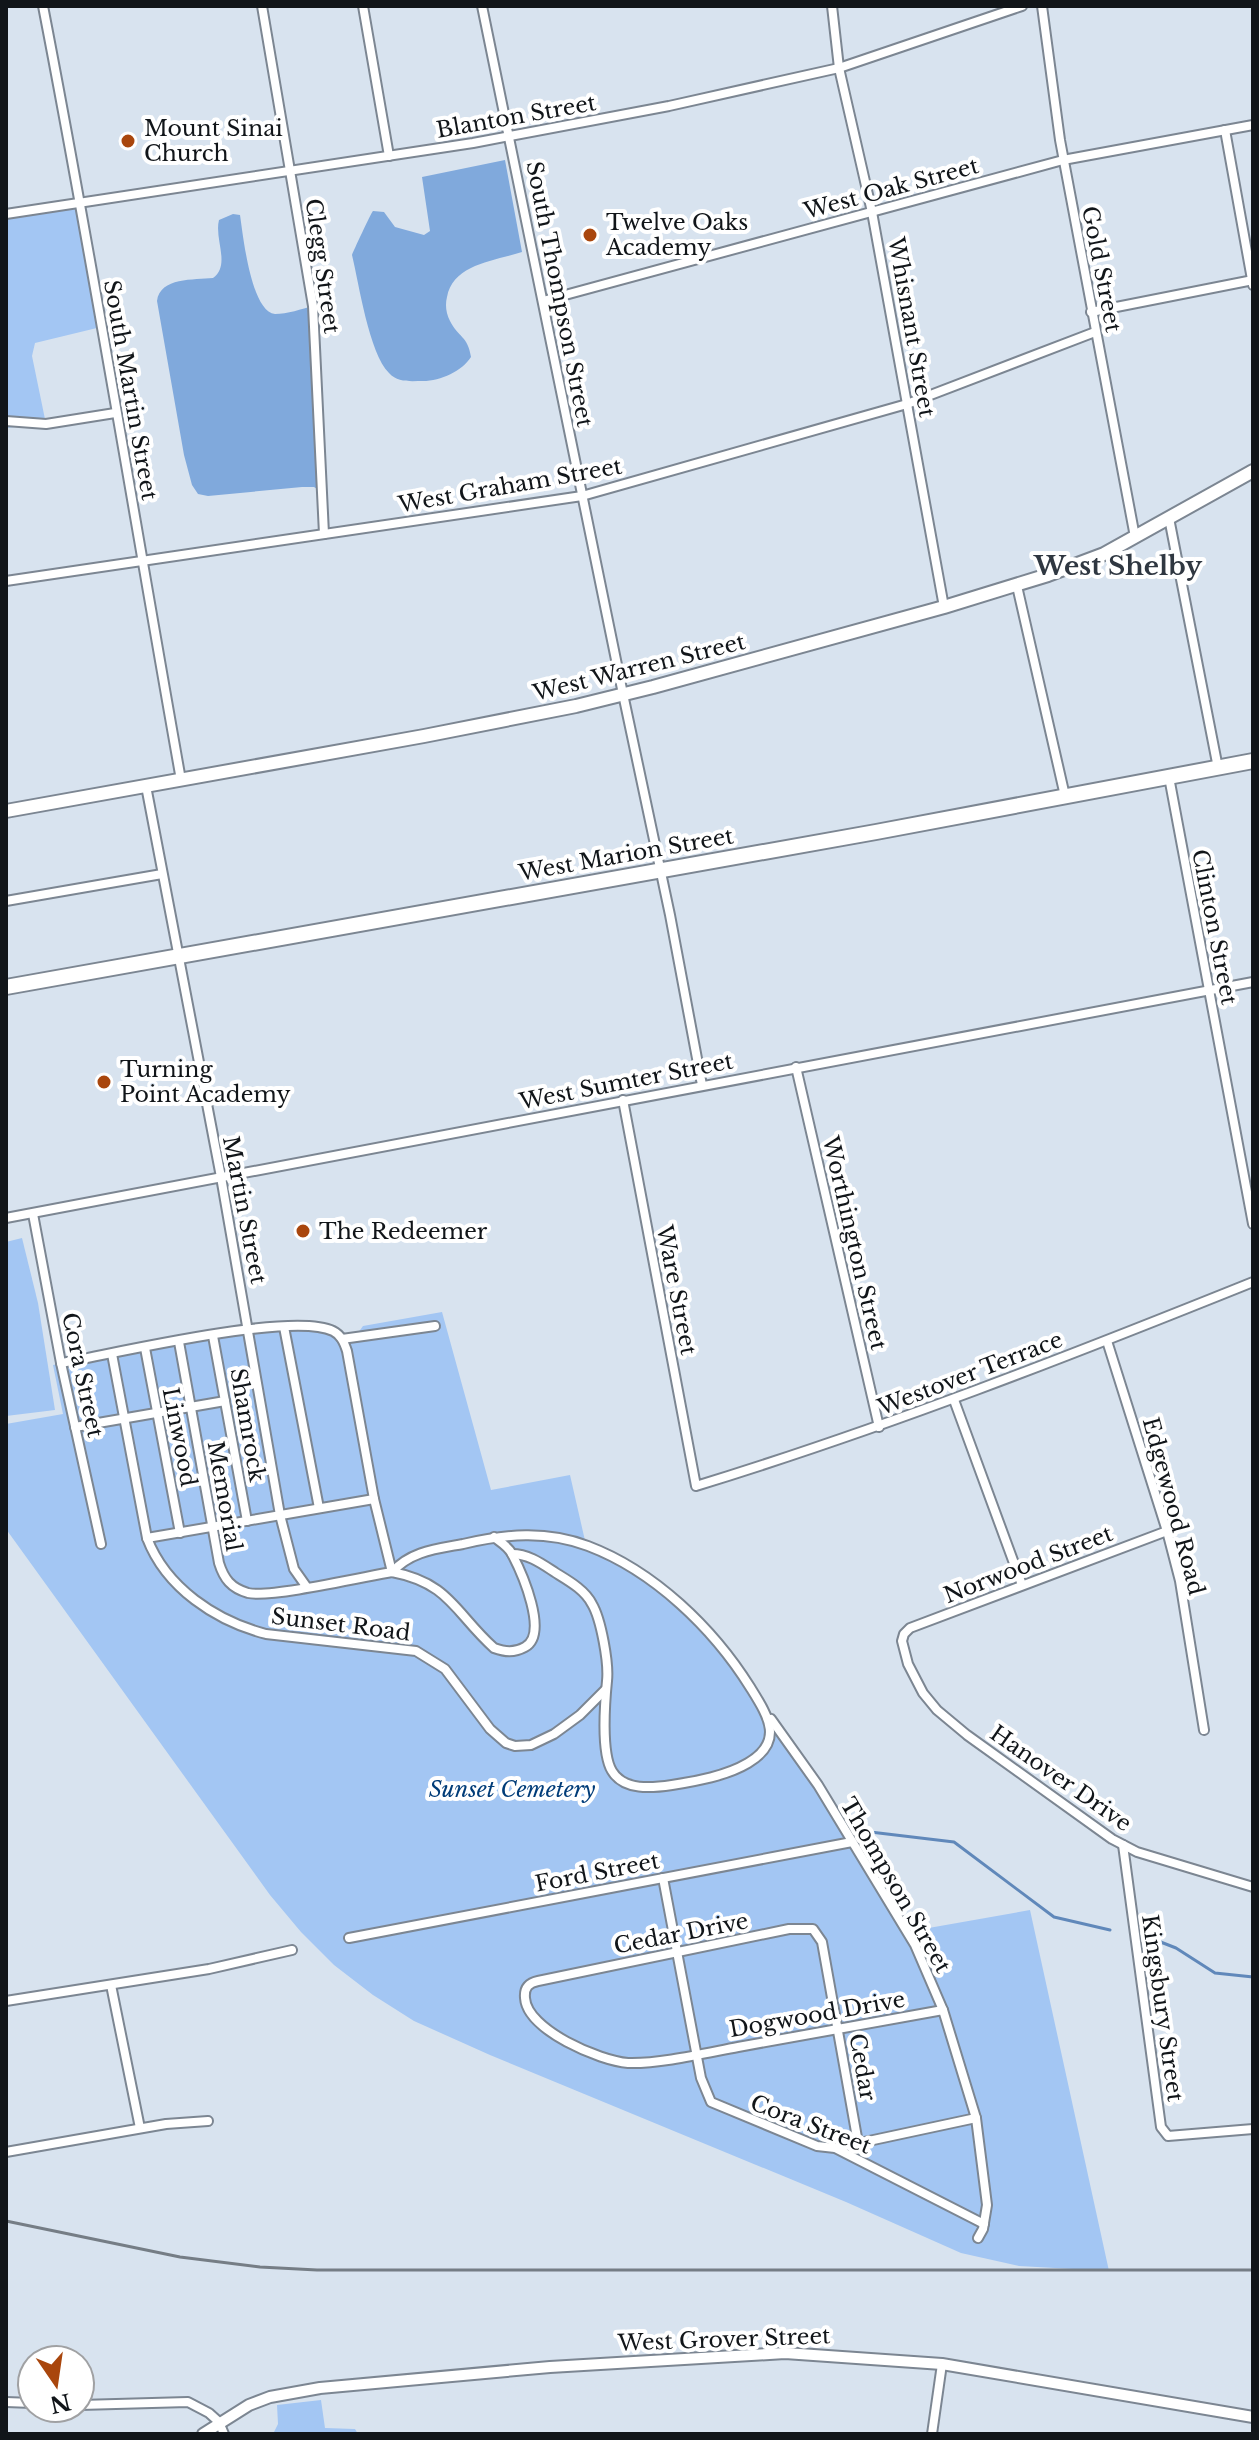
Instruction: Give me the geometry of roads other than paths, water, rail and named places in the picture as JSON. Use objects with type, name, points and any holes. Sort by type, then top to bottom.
[{"type":"main road","name":"West Warren Street","points":[[6,811],[424,736],[623,694],[944,607],[1017,586],[1104,554],[1253,471]]},
{"type":"main road","name":"West Marion Street","points":[[6,987],[660,871],[1253,761]]},
{"type":"street","name":"South Martin Street","points":[[43,6],[82,204],[115,413],[181,780]]},
{"type":"street","name":"Clegg Street","points":[[262,6],[313,306],[324,534]]},
{"type":"street","points":[[363,6],[389,156]]},
{"type":"street","name":"South Thompson Street","points":[[482,6],[702,1085]]},
{"type":"street","name":"Whisnant Street","points":[[832,6],[839,68],[872,212],[944,607]]},
{"type":"street","name":"Blanton Street","points":[[6,214],[389,156],[669,106],[839,68],[1022,6]]},
{"type":"street","name":"Gold Street","points":[[1042,6],[1063,160],[1135,537]]},
{"type":"street","name":"West Oak Street","points":[[543,301],[1063,160],[1253,125]]},
{"type":"street","points":[[1091,312],[1253,282],[1225,130]]},
{"type":"street","name":"West Graham Street","points":[[6,581],[582,496],[907,404],[1095,332]]},
{"type":"street","points":[[6,421],[46,424],[115,413]]},
{"type":"street","points":[[1169,518],[1218,768]]},
{"type":"street","points":[[1017,586],[1065,796]]},
{"type":"street","name":"Clinton Street","points":[[1169,777],[1253,1224]]},
{"type":"street","points":[[146,786],[178,957]]},
{"type":"street","points":[[6,901],[162,874]]},
{"type":"street","name":"Martin Street","points":[[178,957],[221,1177],[280,1515],[294,1569],[306,1586]]},
{"type":"street","name":"West Sumter Street","points":[[6,1218],[1253,982]]},
{"type":"street","name":"Worthington Street","points":[[796,1067],[879,1427]]},
{"type":"street","name":"Ware Street","points":[[623,1100],[696,1486]]},
{"type":"street","name":"Cora Street","points":[[33,1214],[61,1363],[101,1544]]},
{"type":"street","name":"Westover Terrace","points":[[696,1486],[808,1452],[954,1400],[1253,1282]]},
{"type":"street","points":[[342,1339],[435,1326]]},
{"type":"street","points":[[284,1327],[319,1508]]},
{"type":"street","points":[[61,1363],[247,1329],[284,1327],[333,1331],[342,1339],[392,1572],[426,1581],[452,1602],[494,1648],[516,1651],[530,1644],[536,1625],[512,1554],[494,1537]]},
{"type":"street","name":"Shamrock","points":[[213,1336],[247,1521]]},
{"type":"street","name":"Edgewood Road","points":[[1107,1341],[1180,1581],[1204,1730]]},
{"type":"street","name":"Memorial","points":[[179,1342],[222,1574],[231,1585],[257,1594],[392,1572]]},
{"type":"street","name":"Linwood","points":[[145,1348],[180,1533]]},
{"type":"street","name":"Sunset Road","points":[[112,1354],[147,1538],[157,1561],[170,1578],[226,1621],[255,1631],[292,1638],[416,1651],[445,1669],[497,1737],[515,1746],[531,1745],[554,1734],[580,1715],[605,1690]]},
{"type":"street","points":[[954,1400],[1022,1585]]},
{"type":"street","points":[[75,1427],[225,1401]]},
{"type":"street","points":[[147,1538],[374,1499]]},
{"type":"street","name":"Norwood Street","points":[[904,1634],[922,1622],[1167,1531]]},
{"type":"street","name":"Thompson Street","points":[[392,1572],[404,1559],[418,1553],[494,1537],[528,1534],[567,1539],[605,1553],[638,1573],[685,1610],[731,1658],[818,1785],[915,1945],[943,2010],[976,2118],[987,2205],[978,2238]]},
{"type":"street","points":[[512,1554],[529,1557],[574,1585],[591,1601],[604,1648],[605,1690]]},
{"type":"street","name":"Hanover Drive","points":[[904,1634],[902,1641],[908,1664],[923,1693],[937,1710],[1072,1811],[1123,1845],[1253,1887]]},
{"type":"street","name":"Thompson Street","points":[[605,1690],[609,1765],[621,1781],[636,1787],[694,1781],[748,1763],[769,1742],[770,1725],[761,1705]]},
{"type":"street","name":"Ford Street","points":[[349,1938],[852,1842]]},
{"type":"street","name":"Kingsbury Street","points":[[1123,1845],[1161,2127],[1168,2136],[1253,2129]]},
{"type":"street","name":"Cora Street","points":[[663,1878],[708,2098],[718,2107],[817,2146],[835,2148],[984,2224]]},
{"type":"street","name":"Cedar Drive","points":[[698,2054],[627,2063],[572,2045],[536,2022],[526,2003],[525,1991],[528,1985],[580,1972],[789,1929]]},
{"type":"street","name":"Cedar","points":[[789,1929],[813,1929],[820,1936],[858,2143]]},
{"type":"street","points":[[6,2001],[209,1969],[292,1950]]},
{"type":"street","points":[[111,1985],[140,2128]]},
{"type":"street","name":"Dogwood Drive","points":[[698,2054],[943,2010]]},
{"type":"street","points":[[835,2148],[976,2118]]},
{"type":"street","points":[[6,2152],[140,2128],[208,2121]]},
{"type":"street","name":"West Grover Street","points":[[203,2434],[249,2405],[293,2392],[550,2367],[785,2353],[942,2364],[1253,2417]]},
{"type":"street","points":[[932,2434],[942,2364]]},
{"type":"street","points":[[96,2405],[188,2402],[203,2408],[219,2422],[224,2434]]},
{"type":"waterway","points":[[862,1831],[954,1842],[1054,1917],[1110,1930]]},
{"type":"waterway","points":[[1153,1939],[1176,1948],[1215,1973],[1253,1977]]},
{"type":"railway","points":[[6,2221],[180,2257],[317,2270],[1253,2270]]},
{"type":"place","name":"Mount Sinai Church","points":[[128,141]]},
{"type":"place","name":"Twelve Oaks Academy","points":[[590,235]]},
{"type":"place","name":"Turning Point Academy","points":[[104,1082]]},
{"type":"place","name":"The Redeemer","points":[[303,1231]]},
{"type":"district","name":"West Shelby","points":[[1118,566]]},
{"type":"park label","name":"Sunset Cemetery","points":[[512,1789]]}]
